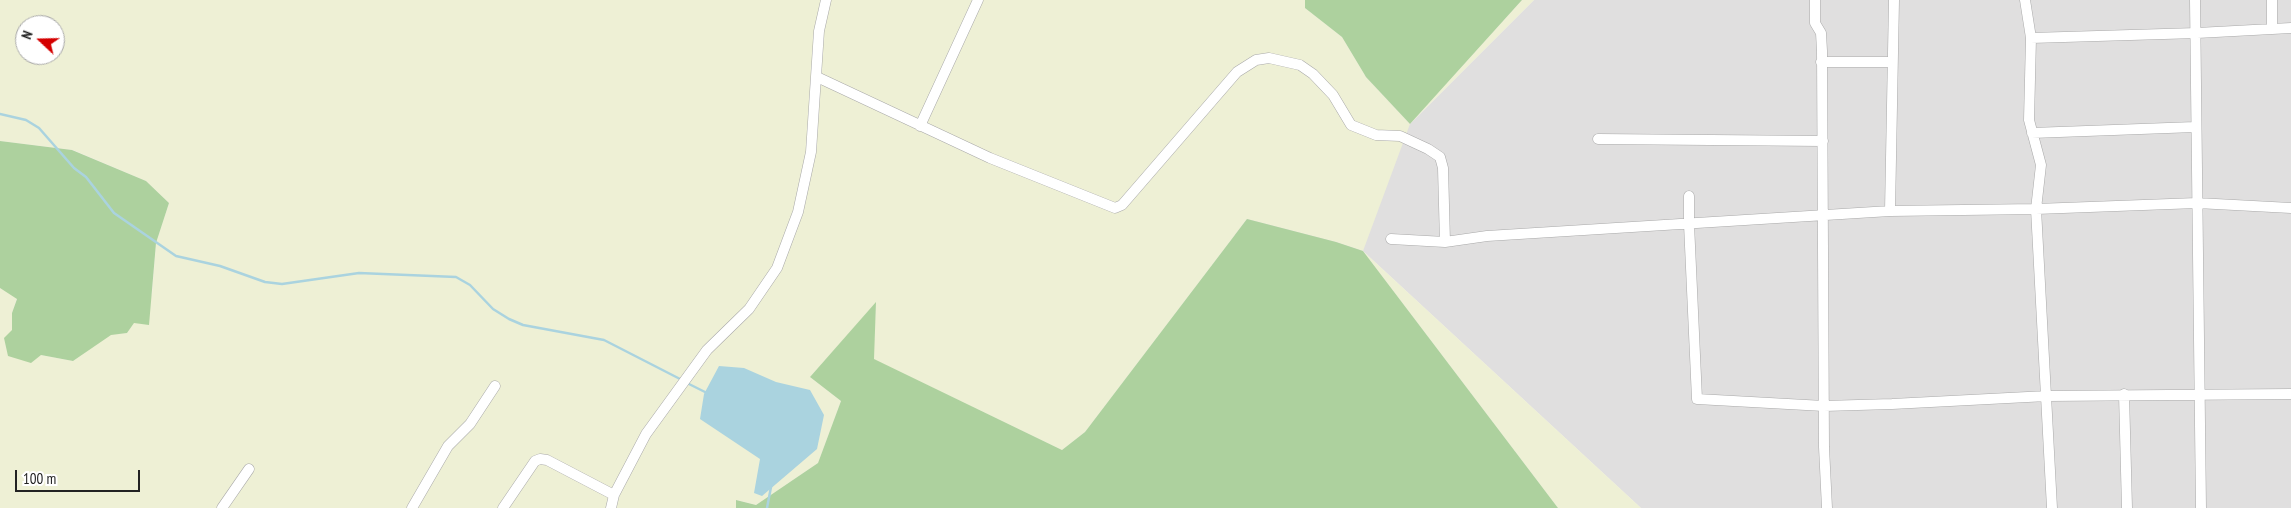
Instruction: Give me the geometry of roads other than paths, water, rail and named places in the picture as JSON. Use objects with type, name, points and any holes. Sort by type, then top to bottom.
[{"type":"street","points":[[611,508],[614,495],[646,434],[707,350],[749,309],[777,268],[798,212],[811,152],[819,31],[826,0]]},
{"type":"street","points":[[920,126],[978,0]]},
{"type":"street","points":[[1815,0],[1816,23],[1821,33],[1824,217],[1824,406],[1827,508]]},
{"type":"street","points":[[1890,211],[1894,0]]},
{"type":"street","points":[[2025,0],[2031,38],[2030,120],[2041,165],[2036,209],[2052,508]]},
{"type":"street","points":[[2195,0],[2201,508]]},
{"type":"street","points":[[2272,0],[2272,29]]},
{"type":"street","points":[[2031,38],[2291,28]]},
{"type":"street","points":[[817,77],[990,158],[1115,208],[1122,205],[1165,158],[1237,72],[1256,60],[1269,58],[1284,60],[1300,65],[1313,74],[1333,95],[1351,125],[1376,135],[1400,136],[1428,149],[1440,157],[1443,168],[1445,242]]},
{"type":"street","points":[[1821,62],[1892,62]]},
{"type":"street","points":[[2032,132],[2195,127]]},
{"type":"street","points":[[1598,138],[1823,141]]},
{"type":"street","points":[[1689,196],[1697,399],[1824,406],[2124,394],[2291,394]]},
{"type":"street","points":[[1391,239],[1445,242],[1496,235],[1824,217],[1890,211],[2036,209],[2197,203],[2291,208]]},
{"type":"street","points":[[413,508],[448,446],[470,424],[495,386]]},
{"type":"street","points":[[2124,394],[2127,508]]},
{"type":"street","points":[[503,508],[535,461],[540,458],[614,495]]},
{"type":"street","points":[[222,508],[249,469]]},
{"type":"water","points":[[719,366],[744,368],[776,382],[810,390],[824,415],[817,449],[762,496],[754,493],[760,459],[700,419],[704,394]]},
{"type":"waterway","points":[[0,114],[26,120],[39,128],[74,168],[86,177],[114,213],[176,256],[220,266],[265,282],[282,284],[359,273],[456,277],[470,285],[493,309],[509,319],[523,325],[604,340],[682,380]]},
{"type":"waterway","points":[[687,383],[707,393]]},
{"type":"waterway","points":[[767,508],[771,487]]}]
